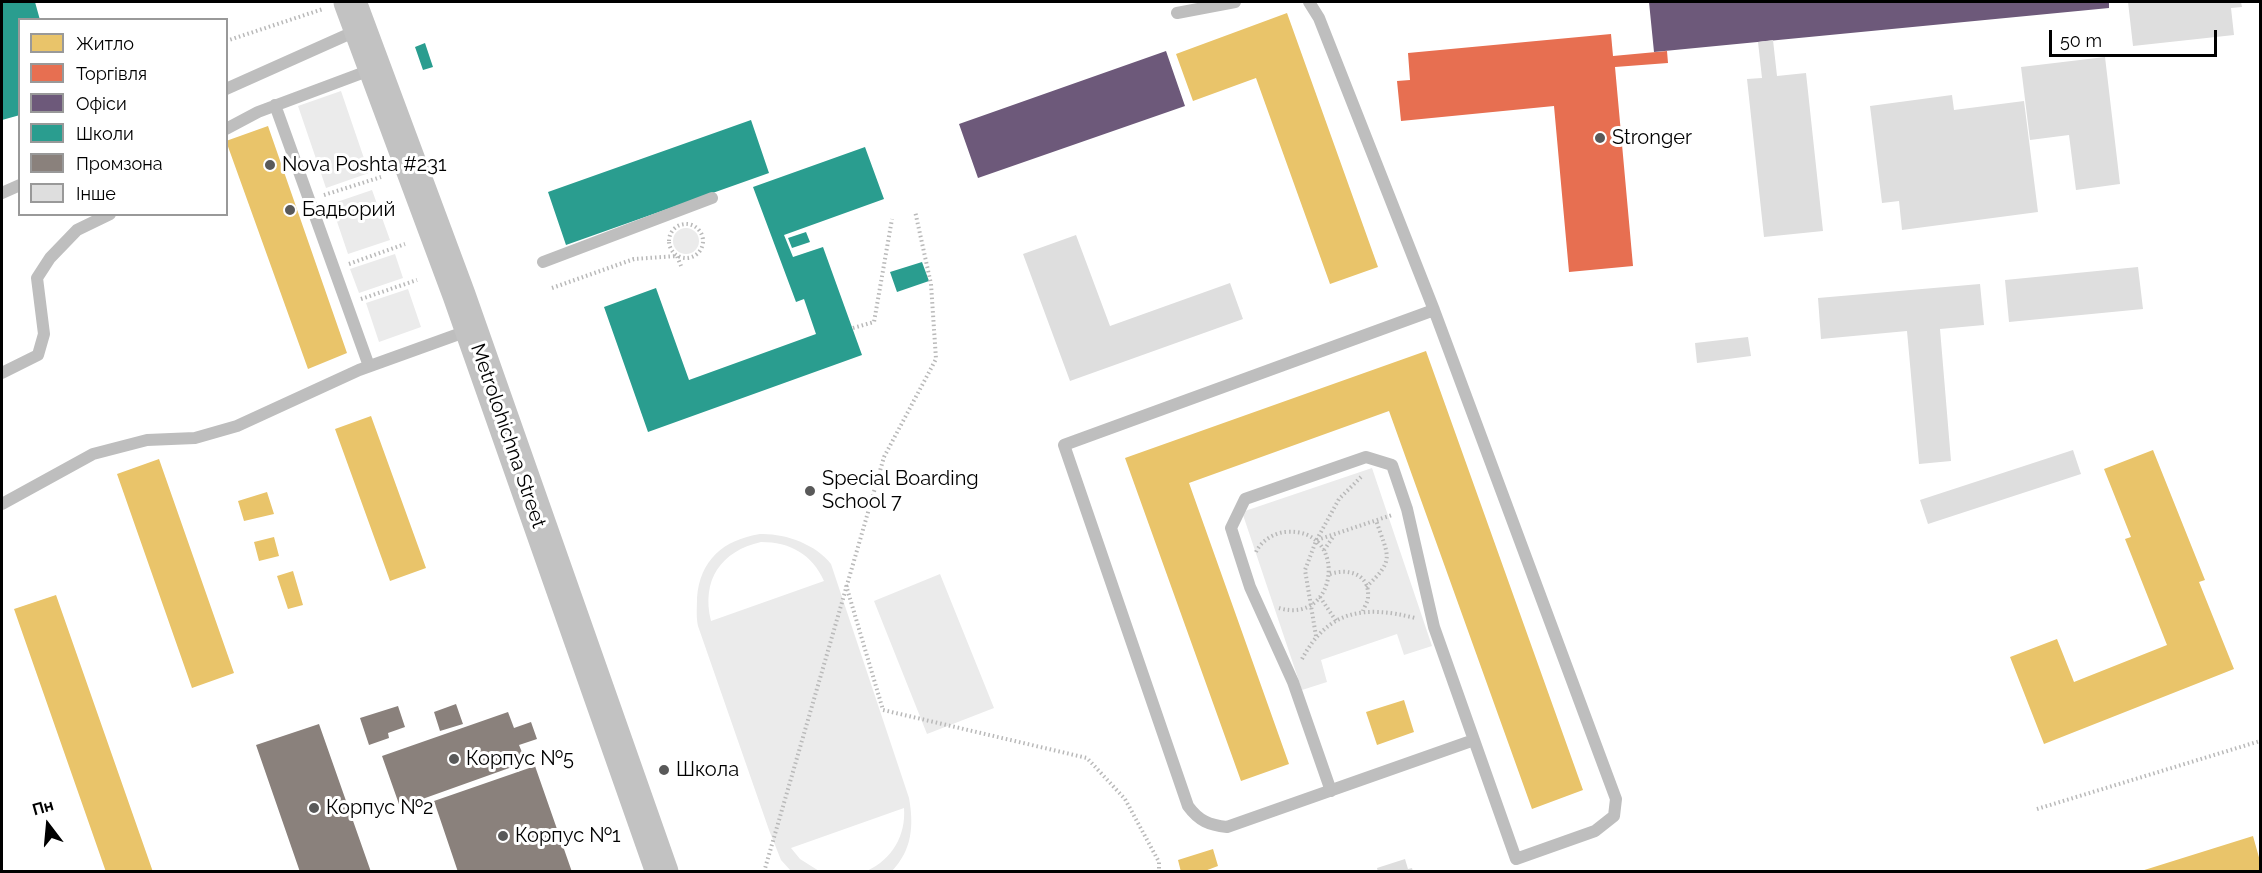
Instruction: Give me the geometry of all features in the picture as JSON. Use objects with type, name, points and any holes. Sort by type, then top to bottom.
[{"type":"street","name":"Metrolohichna Street","points":[[344,13],[374,69],[471,330],[662,872]]},
{"type":"lane","points":[[1177,13],[1235,2]]},
{"type":"lane","points":[[1309,2],[1319,18],[1434,310],[1616,799],[1614,816],[1595,831],[1516,859]]},
{"type":"lane","points":[[228,88],[344,13]]},
{"type":"lane","points":[[228,128],[275,105],[374,69]]},
{"type":"lane","points":[[275,105],[369,366]]},
{"type":"lane","points":[[2,193],[18,186]]},
{"type":"lane","points":[[543,262],[712,198]]},
{"type":"lane","points":[[2,373],[38,355],[44,334],[37,278],[50,258],[77,230],[106,216]]},
{"type":"lane","points":[[1434,310],[1064,445],[1188,806],[1196,818],[1211,825],[1227,827],[1474,740]]},
{"type":"lane","points":[[2,504],[93,454],[147,440],[195,438],[237,426],[369,366],[471,330]]},
{"type":"lane","points":[[1331,791],[1293,682],[1248,581],[1231,528],[1245,499],[1366,457],[1392,465],[1407,509],[1434,627],[1520,872]]},
{"type":"path","points":[[228,41],[344,13]]},
{"type":"path","points":[[309,200],[381,177]]},
{"type":"path","points":[[764,872],[884,457],[936,359],[931,284],[915,211]]},
{"type":"path","points":[[854,328],[874,322],[892,219]]},
{"type":"path","points":[[552,288],[634,259],[677,256],[684,258],[698,253],[703,240],[701,232],[696,227],[681,225],[670,235],[669,243],[677,256],[681,266]]},
{"type":"path","points":[[334,269],[405,244]]},
{"type":"path","points":[[346,303],[417,280]]},
{"type":"path","points":[[1316,636],[1305,570],[1316,541],[1339,499],[1379,461]]},
{"type":"path","points":[[1316,541],[1333,537],[1407,509]]},
{"type":"path","points":[[1366,587],[1383,572],[1388,557],[1376,520]]},
{"type":"path","points":[[1293,531],[1305,534],[1324,550],[1329,561],[1330,574],[1327,586],[1320,597],[1310,605],[1286,610],[1273,606],[1248,581],[1258,548],[1268,538],[1280,532],[1293,531]]},
{"type":"path","points":[[1324,550],[1333,537]]},
{"type":"path","points":[[1330,574],[1351,571],[1360,576],[1366,587],[1368,598],[1363,611]]},
{"type":"path","points":[[846,585],[883,710],[1087,758],[1125,800],[1159,862],[1159,872]]},
{"type":"path","points":[[1320,597],[1336,621]]},
{"type":"path","points":[[1293,682],[1302,658],[1316,636],[1336,621],[1363,611],[1393,612],[1420,619],[1434,627]]},
{"type":"path","points":[[2037,809],[2260,741]]},
{"type":"shaded area","points":[[341,91],[369,173],[326,188],[298,106]]},
{"type":"shaded area","points":[[372,190],[390,240],[348,254],[331,204]]},
{"type":"shaded area","points":[[686,228],[695,232],[699,241],[695,250],[686,254],[677,250],[673,241],[677,232]]},
{"type":"shaded area","points":[[395,254],[403,278],[359,293],[350,269]]},
{"type":"shaded area","points":[[408,289],[421,327],[379,342],[366,303]]},
{"type":"shaded area","points":[[1372,468],[1432,646],[1404,655],[1397,634],[1321,660],[1327,682],[1302,690],[1242,512]]},
{"type":"shaded area","points":[[769,534],[799,541],[817,551],[831,564],[909,798],[910,837],[904,855],[892,871],[867,871],[884,860],[896,846],[903,828],[904,808],[791,848],[800,859],[819,871],[791,871],[781,860],[697,619],[699,585],[708,563],[725,547],[747,537]],"holes":[[[761,542],[799,551],[813,564],[824,581],[711,621],[709,593],[717,570],[725,560],[747,546]]]},
{"type":"shaded area","points":[[940,574],[994,708],[927,734],[874,601]]},
{"type":"building: Житло","points":[[1287,13],[1378,267],[1330,284],[1256,78],[1193,101],[1176,54]]},
{"type":"building: Житло","points":[[268,126],[347,353],[308,369],[228,147],[228,140]]},
{"type":"building: Житло","points":[[1426,351],[1583,790],[1532,809],[1389,411],[1189,483],[1289,764],[1241,781],[1125,458]]},
{"type":"building: Житло","points":[[371,416],[426,568],[390,581],[335,429]]},
{"type":"building: Житло","points":[[2153,450],[2205,580],[2199,582],[2234,669],[2044,744],[2010,657],[2057,639],[2074,682],[2167,645],[2125,539],[2131,537],[2104,469]]},
{"type":"building: Житло","points":[[159,459],[234,673],[192,688],[117,474]]},
{"type":"building: Житло","points":[[267,492],[274,514],[244,521],[238,501]]},
{"type":"building: Житло","points":[[274,537],[279,556],[259,561],[254,542]]},
{"type":"building: Житло","points":[[293,571],[303,605],[288,609],[277,576]]},
{"type":"building: Житло","points":[[56,595],[153,872],[106,872],[14,609]]},
{"type":"building: Житло","points":[[1404,700],[1414,732],[1377,745],[1366,712]]},
{"type":"building: Житло","points":[[2253,836],[2260,861],[2260,872],[2138,872]]},
{"type":"building: Житло","points":[[1213,849],[1218,866],[1202,872],[1181,872],[1178,860]]},
{"type":"building: Торгівля","points":[[1611,34],[1613,56],[1667,51],[1668,63],[1615,67],[1633,266],[1569,272],[1554,106],[1401,121],[1397,81],[1410,80],[1408,53]]},
{"type":"building: Офіси","points":[[1649,2],[2109,2],[2109,8],[1654,52]]},
{"type":"building: Офіси","points":[[1166,51],[1185,106],[978,178],[959,124]]},
{"type":"building: Школи","points":[[2,2],[35,2],[39,18],[18,18],[18,116],[2,120]]},
{"type":"building: Школи","points":[[425,43],[433,67],[423,70],[415,47]]},
{"type":"building: Школи","points":[[751,120],[769,173],[566,245],[548,192]]},
{"type":"building: Школи","points":[[865,147],[884,199],[784,235],[793,257],[823,247],[862,355],[648,432],[604,307],[656,288],[689,380],[816,334],[804,299],[796,302],[753,187]]},
{"type":"building: Школи","points":[[806,232],[810,242],[792,248],[788,238]]},
{"type":"building: Школи","points":[[922,262],[929,281],[897,292],[890,272]]},
{"type":"building: Промзона","points":[[456,704],[463,724],[440,731],[434,712]]},
{"type":"building: Промзона","points":[[398,706],[405,727],[388,733],[389,738],[369,745],[360,718]]},
{"type":"building: Промзона","name":"Корпус №5","points":[[508,712],[514,728],[531,722],[537,739],[519,745],[526,762],[400,807],[382,756]]},
{"type":"building: Промзона","name":"Корпус №2","points":[[319,724],[371,872],[300,872],[256,745]]},
{"type":"building: Промзона","name":"Корпус №1","points":[[535,766],[572,872],[458,872],[434,801]]},
{"type":"building: Інше","points":[[2128,2],[2241,2],[2242,7],[2231,8],[2234,35],[2133,46]]},
{"type":"building: Інше","points":[[1773,40],[1777,76],[1806,73],[1823,231],[1764,237],[1747,79],[1762,78],[1758,42]]},
{"type":"building: Інше","points":[[2105,57],[2120,184],[2076,190],[2069,135],[2030,140],[2021,67]]},
{"type":"building: Інше","points":[[1952,95],[1954,110],[2024,101],[2038,212],[1902,230],[1899,201],[1882,203],[1870,106]]},
{"type":"building: Інше","points":[[1076,235],[1110,326],[1230,283],[1243,319],[1070,381],[1023,254]]},
{"type":"building: Інше","points":[[2138,267],[2143,309],[2009,322],[2005,280]]},
{"type":"building: Інше","points":[[1980,284],[1984,325],[1940,329],[1951,461],[1919,464],[1907,331],[1821,339],[1818,298]]},
{"type":"building: Інше","points":[[1748,337],[1751,356],[1697,363],[1695,343]]},
{"type":"building: Інше","points":[[2073,450],[2081,474],[1928,524],[1920,500]]},
{"type":"building: Інше","points":[[1405,859],[1408,869],[1412,868],[1413,872],[1378,872],[1377,868]]},
{"type":"place","name":"Stronger","points":[[1600,138]]},
{"type":"place","name":"Nova Poshta #231","points":[[270,165]]},
{"type":"place","name":"Бадьорий","points":[[290,210]]},
{"type":"place","name":"Special Boarding School 7","points":[[810,491]]},
{"type":"place","name":"Корпус №5","points":[[454,759]]},
{"type":"place","name":"Школа","points":[[664,770]]},
{"type":"place","name":"Корпус №2","points":[[314,808]]},
{"type":"place","name":"Корпус №1","points":[[503,836]]}]
